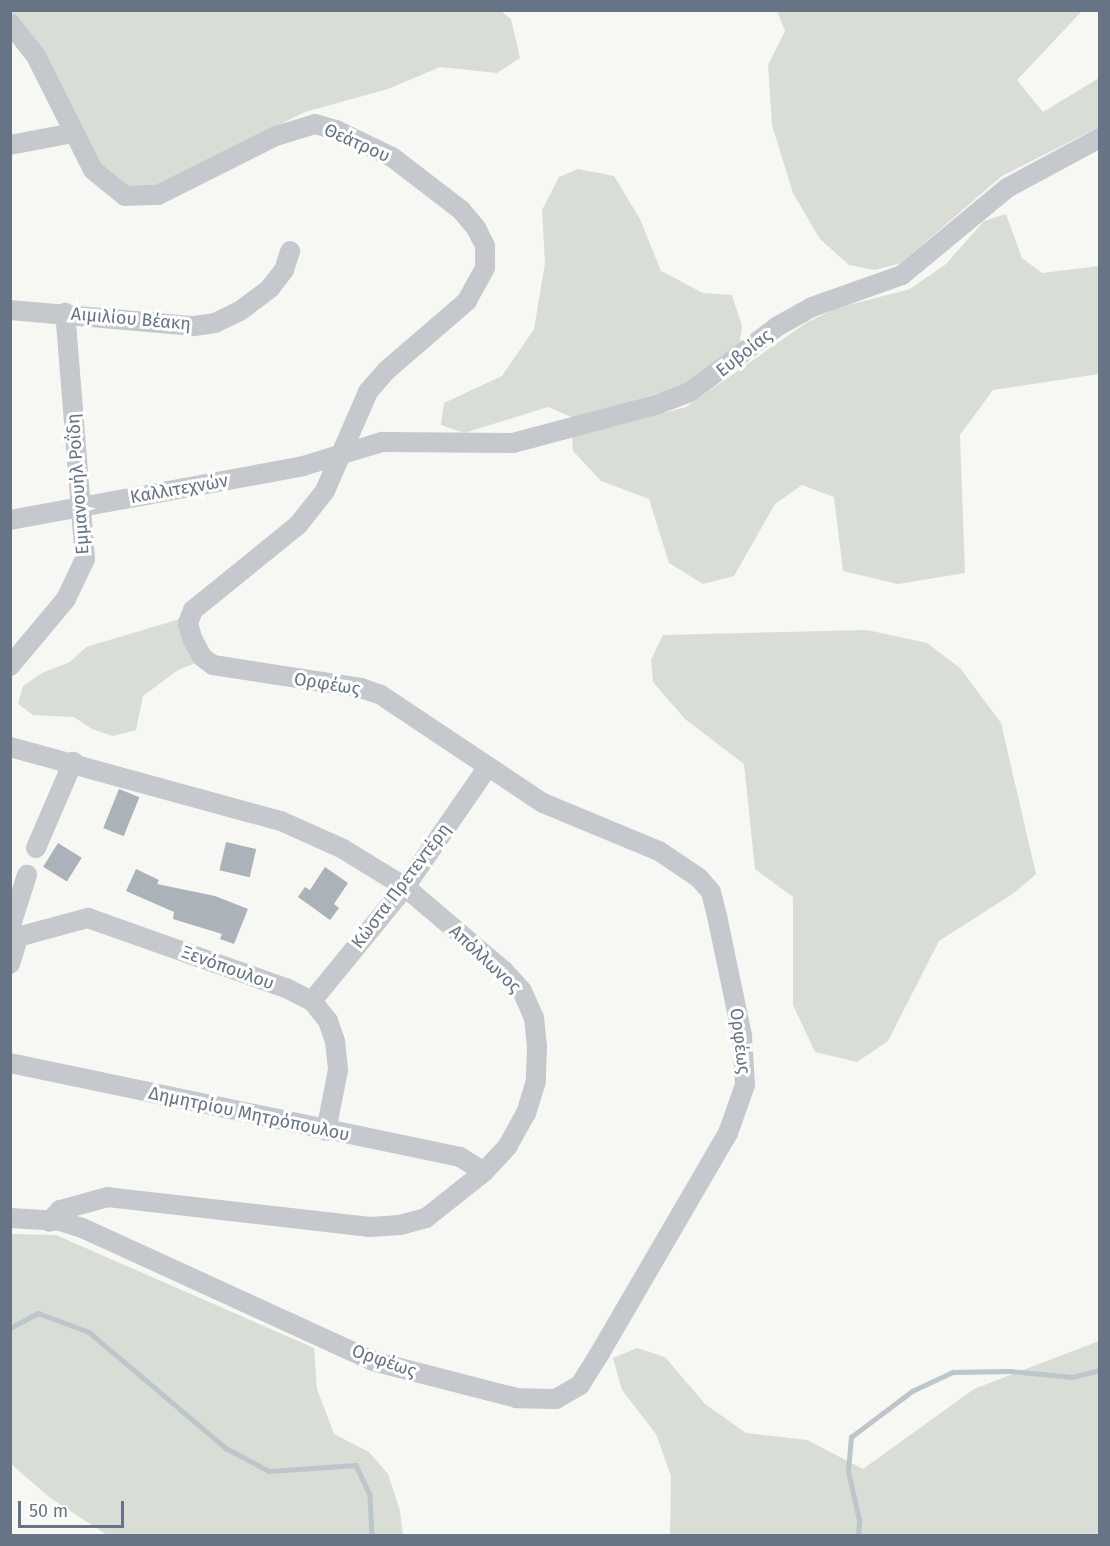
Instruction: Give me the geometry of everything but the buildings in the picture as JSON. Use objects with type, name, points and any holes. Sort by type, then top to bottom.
[{"type":"street","name":"Θεάτρου","points":[[10,23],[36,56],[93,170],[108,186],[125,196],[142,198],[158,195],[276,136],[315,124],[336,130],[392,158],[469,219],[485,246],[484,268],[477,286],[467,301],[386,371],[368,392],[345,451]]},
{"type":"street","points":[[10,145],[73,133]]},
{"type":"street","name":"Ευβοίας","points":[[345,451],[382,442],[513,443],[565,432],[690,392],[778,326],[812,307],[903,275],[1007,188],[1100,138]]},
{"type":"street","name":"Αιμιλίου Βέακη","points":[[10,310],[194,326],[215,323],[240,311],[270,288],[284,270],[290,251]]},
{"type":"street","name":"Εμμανουήλ Ροΐδη","points":[[10,666],[66,599],[80,575],[85,559],[79,508],[65,313]]},
{"type":"street","name":"Καλλιτεχνών","points":[[10,520],[303,466],[345,451]]},
{"type":"street","name":"Ορφέως","points":[[10,1218],[82,1228],[373,1360],[539,1401],[569,1394],[580,1385],[728,1133],[745,1085],[742,1036],[711,892],[699,878],[658,851],[543,803],[487,768],[381,695],[361,688],[213,665],[202,657],[192,638],[188,623],[193,610],[297,525],[325,491],[345,451]]},
{"type":"street","name":"Απόλλωνος","points":[[10,747],[73,762],[292,825],[343,849],[405,887],[504,971],[522,991],[534,1018],[536,1081],[526,1113],[508,1146],[484,1172],[426,1218],[400,1226],[369,1227],[108,1197],[60,1210],[49,1222]]},
{"type":"street","points":[[36,848],[73,762]]},
{"type":"street","name":"Κώστα Πρετεντέρη","points":[[312,1001],[405,887],[487,768]]},
{"type":"street","points":[[10,964],[27,875]]},
{"type":"street","name":"Ξενόπουλου","points":[[14,934],[88,918],[286,988],[312,1001],[328,1021],[335,1041],[338,1070],[326,1131]]},
{"type":"street","name":"Δημητρίου Μητρόπουλου","points":[[10,1063],[326,1131],[460,1157],[484,1172]]},
{"type":"shaded area","points":[[11,10],[501,11],[511,19],[520,58],[497,73],[440,67],[388,89],[305,112],[154,187],[131,187],[112,179],[99,166],[44,58]]},
{"type":"shaded area","points":[[777,11],[1082,11],[1017,80],[1043,112],[1099,78],[1099,127],[1002,176],[901,263],[875,270],[849,265],[820,239],[793,193],[772,125],[768,65],[785,31]]},
{"type":"shaded area","points":[[578,169],[614,176],[640,219],[661,271],[703,293],[732,295],[742,326],[739,348],[690,384],[574,418],[548,407],[464,433],[441,425],[444,403],[502,376],[534,329],[545,263],[542,210],[559,177]]},
{"type":"shaded area","points":[[1006,214],[1022,258],[1042,273],[1099,266],[1099,374],[993,390],[960,435],[965,573],[898,584],[843,571],[834,497],[802,485],[775,504],[734,576],[703,584],[669,563],[649,499],[601,481],[573,451],[572,437],[686,407],[806,323],[837,308],[910,289],[946,264],[984,221]]},
{"type":"shaded area","points":[[180,619],[198,662],[178,670],[143,696],[136,730],[113,736],[92,729],[74,717],[33,715],[18,704],[23,686],[42,673],[70,662],[86,647]]},
{"type":"shaded area","points":[[867,630],[927,643],[960,668],[1001,723],[1036,874],[1014,893],[939,941],[888,1041],[857,1062],[815,1052],[793,1005],[793,897],[755,869],[744,764],[685,719],[653,682],[651,660],[663,635]]},
{"type":"shaded area","points":[[11,1234],[56,1235],[314,1348],[317,1389],[334,1434],[369,1452],[388,1474],[400,1511],[403,1535],[107,1535],[49,1497],[11,1464]]},
{"type":"shaded area","points":[[1099,1341],[1099,1536],[670,1535],[671,1476],[656,1434],[622,1390],[613,1358],[637,1348],[665,1357],[705,1404],[746,1433],[807,1440],[863,1469],[974,1389]]},
{"type":"waterway","points":[[10,1328],[38,1313],[89,1332],[226,1448],[269,1471],[356,1465],[370,1495],[372,1536]]},
{"type":"waterway","points":[[858,1536],[859,1520],[848,1471],[851,1437],[912,1391],[953,1372],[1011,1371],[1072,1377],[1100,1370]]}]
